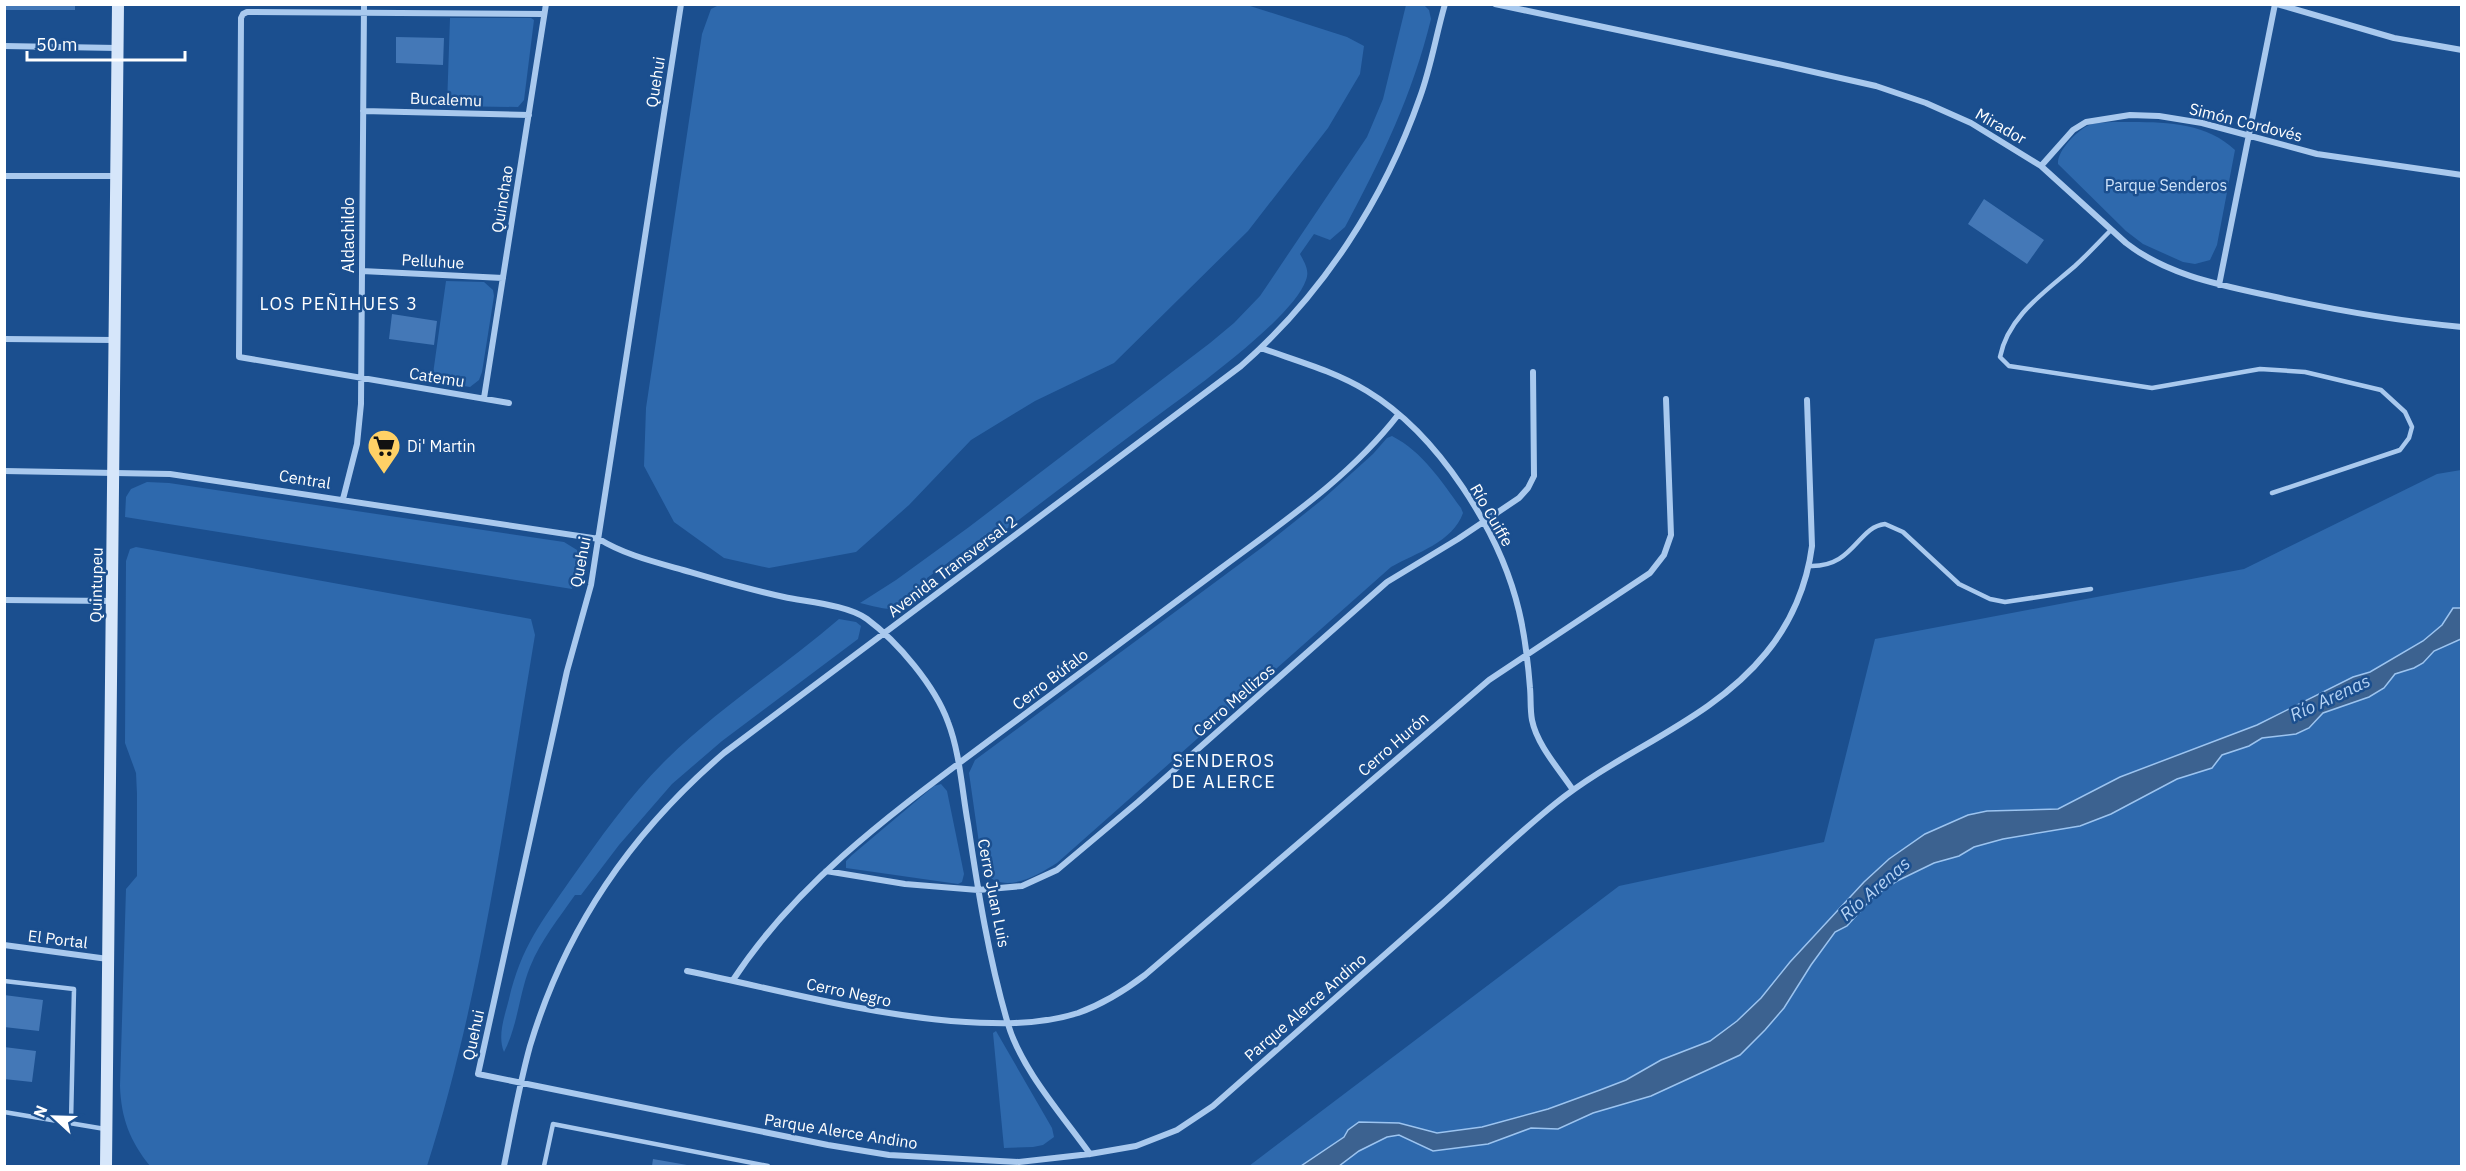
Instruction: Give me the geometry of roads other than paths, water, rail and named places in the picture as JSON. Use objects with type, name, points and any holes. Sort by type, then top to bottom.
[{"type":"street","name":"Quintupeu","points":[[106,1167],[117,4]]},
{"type":"street","name":"Quinchao","points":[[484,398],[546,4]]},
{"type":"street","name":"Quehui","points":[[520,1084],[478,1074],[567,671],[591,585],[681,4]]},
{"type":"street","name":"Avenida Transversal 2","points":[[504,1167],[520,1084],[544,1005],[567,952],[596,899],[633,845],[680,792],[724,753],[1080,488],[1261,348],[1305,302],[1336,261],[1386,177],[1420,97],[1446,4]]},
{"type":"street","name":"Mirador","points":[[1495,4],[1876,86],[1926,103],[1971,123],[2041,166],[2068,188],[2111,230],[2139,254],[2153,262],[2219,285],[2349,313],[2462,327]]},
{"type":"street","points":[[2219,285],[2276,4],[2394,38],[2462,50]]},
{"type":"street","points":[[364,8],[543,14]]},
{"type":"street","name":"Aldachildo","points":[[342,499],[357,444],[361,378],[364,8]]},
{"type":"street","name":"Catemu","points":[[364,8],[243,14],[237,352],[244,360],[509,403]]},
{"type":"street","points":[[4,46],[117,48]]},
{"type":"street","name":"Bucalemu","points":[[363,111],[529,115]]},
{"type":"street","name":"Simón Cordovés","points":[[2041,166],[2073,130],[2086,122],[2106,117],[2159,116],[2202,123],[2317,154],[2462,175]]},
{"type":"street","points":[[4,176],[116,176]]},
{"type":"street","name":"Pelluhue","points":[[362,271],[502,278]]},
{"type":"street","points":[[4,339],[115,340]]},
{"type":"street","name":"Río Cuiffe","points":[[1261,348],[1341,378],[1367,391],[1398,415],[1444,463],[1483,523],[1503,562],[1512,586],[1527,654],[1532,720],[1544,747],[1573,790]]},
{"type":"street","name":"Cerro Mellizos","points":[[826,871],[905,884],[978,890],[1022,886],[1057,870],[1156,786],[1387,582],[1519,498],[1528,488],[1534,476],[1533,372]]},
{"type":"street","name":"Cerro Hurón","points":[[1008,1025],[1076,1013],[1112,999],[1127,989],[1473,693],[1527,654],[1650,573],[1664,555],[1671,535],[1666,399]]},
{"type":"street","name":"Parque Alerce Andino","points":[[520,1084],[889,1155],[1019,1162],[1090,1155],[1156,1140],[1177,1130],[1205,1112],[1573,790],[1699,711],[1754,667],[1780,634],[1797,603],[1809,566],[1812,546],[1807,400]]},
{"type":"street","name":"Cerro Búfalo","points":[[733,980],[755,946],[777,920],[850,848],[958,764],[1308,503],[1372,447],[1398,415]]},
{"type":"street","name":"Central","points":[[4,471],[170,474],[599,539],[612,547],[634,555],[716,580],[851,612],[866,618],[884,634]]},
{"type":"street","points":[[4,600],[112,601]]},
{"type":"street","name":"Cerro Juan Luis","points":[[884,634],[904,655],[937,698],[949,723],[958,764],[978,890],[1008,1025],[1034,1075],[1090,1155]]},
{"type":"street","name":"El Portal","points":[[4,945],[108,959]]},
{"type":"street","name":"Cerro Negro","points":[[687,971],[900,1016],[1008,1025]]},
{"type":"lane","points":[[2111,230],[2075,266],[2036,297],[2003,340],[2000,357],[2009,366],[2152,388],[2260,369],[2305,372],[2381,390],[2405,412],[2412,427],[2409,438],[2400,450],[2272,493]]},
{"type":"lane","points":[[1809,566],[1833,563],[1845,555],[1873,528],[1885,524],[1903,532],[1959,584],[1990,599],[2005,602],[2091,589]]},
{"type":"lane","points":[[4,981],[74,989],[71,1122]]},
{"type":"lane","points":[[4,1112],[107,1130]]},
{"type":"lane","points":[[544,1167],[553,1124],[768,1167]]},
{"type":"water","name":"Río Arenas","points":[[2453,608],[2461,608],[2461,639],[2434,651],[2423,663],[2414,668],[2395,674],[2384,688],[2369,697],[2323,713],[2309,728],[2296,734],[2262,738],[2249,746],[2222,755],[2212,768],[2177,779],[2111,814],[2080,826],[2003,839],[1974,847],[1959,856],[1934,863],[1897,881],[1874,896],[1847,926],[1835,932],[1784,1008],[1740,1055],[1651,1096],[1593,1113],[1558,1129],[1531,1128],[1488,1144],[1433,1151],[1399,1135],[1387,1137],[1359,1151],[1339,1166],[1301,1166],[1344,1137],[1348,1130],[1359,1122],[1399,1123],[1437,1133],[1482,1127],[1548,1109],[1600,1090],[1626,1080],[1661,1060],[1710,1041],[1737,1021],[1761,998],[1790,962],[1864,882],[1889,859],[1925,834],[1968,815],[1987,811],[2058,809],[2120,777],[2257,725],[2353,677],[2370,672],[2423,641],[2442,625]]},
{"type":"place","name":"Di' Martin","points":[[384,475]]},
{"type":"district","name":"LOS PEÑIHUES 3","points":[[339,304]]},
{"type":"district","name":"SENDEROS DE ALERCE","points":[[1224,771]]},
{"type":"park label","name":"Parque Senderos","points":[[2166,185]]}]
